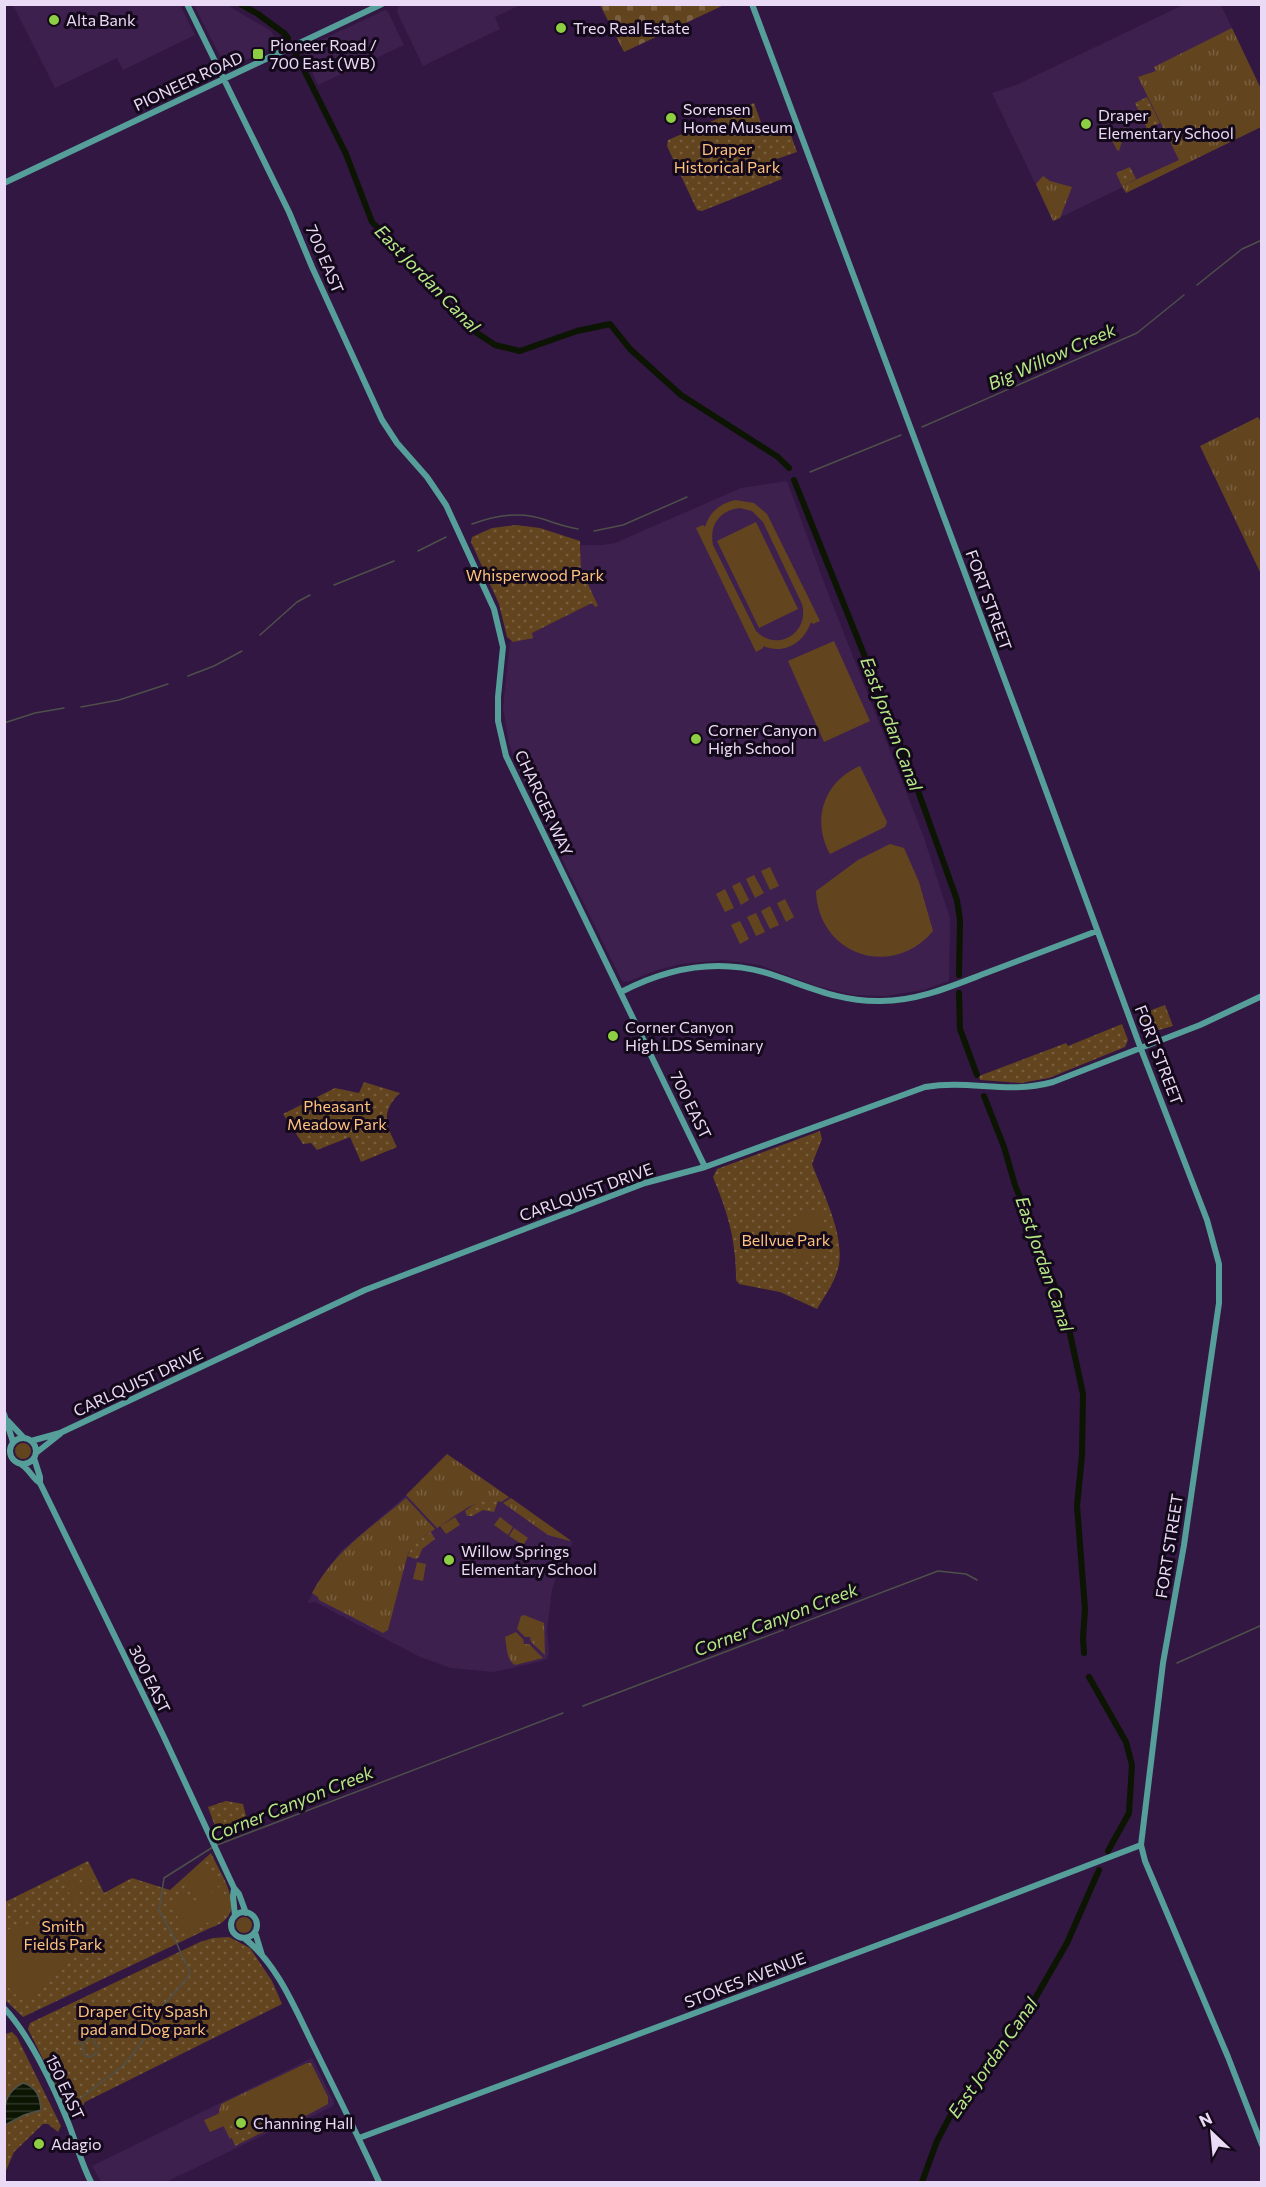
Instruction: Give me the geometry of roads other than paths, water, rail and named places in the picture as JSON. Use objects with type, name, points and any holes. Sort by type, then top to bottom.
[{"type":"street","name":"700 EAST","points":[[188,4],[289,212],[382,420],[397,443],[434,487],[451,515]]},
{"type":"street","name":"PIONEER ROAD","points":[[4,183],[382,4]]},
{"type":"street","name":"FORT STREET","points":[[752,4],[1211,1232],[1218,1257],[1220,1284],[1215,1335],[1184,1545],[1163,1663],[1141,1845],[1145,1861],[1228,2057],[1262,2145]]},
{"type":"street","name":"CHARGER WAY","points":[[451,515],[497,616],[503,647],[498,721],[506,756],[621,992]]},
{"type":"street","points":[[621,992],[668,972],[719,966],[760,971],[839,998],[893,1001],[938,991],[1097,931]]},
{"type":"street","name":"700 EAST","points":[[621,992],[705,1167]]},
{"type":"street","name":"CARLQUIST DRIVE","points":[[32,1441],[60,1433],[365,1290],[645,1183],[705,1167],[925,1087],[951,1084],[1011,1089],[1039,1086],[1141,1049],[1262,996]]},
{"type":"street","points":[[4,1454],[22,1465],[29,1463],[35,1455],[35,1446],[32,1441],[24,1438],[6,1417]]},
{"type":"street","points":[[6,1417],[12,1459]]},
{"type":"street","name":"CARLQUIST DRIVE","points":[[35,1455],[60,1433]]},
{"type":"street","points":[[10,1444],[24,1438]]},
{"type":"street","name":"300 EAST","points":[[35,1455],[40,1483],[246,1912]]},
{"type":"street","name":"300 EAST","points":[[22,1465],[40,1483]]},
{"type":"street","name":"STOKES AVENUE","points":[[359,2138],[962,1914],[1141,1845]]},
{"type":"street","name":"300 EAST","points":[[234,1888],[232,1896],[235,1916]]},
{"type":"street","points":[[262,1955],[255,1932],[257,1925],[255,1918],[246,1912],[235,1916],[232,1924],[233,1931],[262,1955],[283,1988],[379,2182]]},
{"type":"street","points":[[244,1938],[255,1932]]},
{"type":"street","name":"150 EAST","points":[[4,2008],[19,2024],[51,2087],[91,2182]]},
{"type":"waterway","name":"East Jordan Canal","points":[[240,4],[258,14],[288,38]]},
{"type":"waterway","name":"East Jordan Canal","points":[[295,52],[346,154],[372,222],[420,270],[445,302],[471,329],[495,345],[520,351],[577,331],[610,324],[630,349],[681,395],[778,457],[789,468]]},
{"type":"waterway","name":"Big Willow Creek","points":[[1197,285],[1242,249],[1262,240]]},
{"type":"waterway","name":"Big Willow Creek","points":[[922,427],[1137,333],[1184,295]]},
{"type":"waterway","name":"Big Willow Creek","points":[[810,472],[901,435]]},
{"type":"waterway","name":"East Jordan Canal","points":[[794,480],[912,774],[957,900],[960,920],[959,975]]},
{"type":"waterway","name":"Big Willow Creek","points":[[594,531],[623,525],[687,497]]},
{"type":"waterway","name":"Big Willow Creek","points":[[472,524],[500,516],[518,515],[537,517],[578,529]]},
{"type":"waterway","name":"Big Willow Creek","points":[[418,551],[446,537]]},
{"type":"waterway","name":"Big Willow Creek","points":[[334,585],[394,561]]},
{"type":"waterway","name":"Big Willow Creek","points":[[260,635],[297,602],[310,595]]},
{"type":"waterway","name":"Big Willow Creek","points":[[188,676],[214,666],[242,651]]},
{"type":"waterway","name":"Big Willow Creek","points":[[81,707],[119,700],[168,684]]},
{"type":"waterway","name":"Big Willow Creek","points":[[4,723],[35,713],[64,708]]},
{"type":"waterway","name":"East Jordan Canal","points":[[959,993],[960,1029],[977,1075]]},
{"type":"waterway","name":"East Jordan Canal","points":[[984,1096],[1004,1147],[1015,1185],[1059,1296],[1069,1329],[1083,1394],[1082,1455],[1077,1506],[1085,1609],[1084,1653]]},
{"type":"waterway","name":"Corner Canyon Creek","points":[[583,1706],[938,1571],[966,1574],[977,1580]]},
{"type":"waterway","name":"Corner Canyon Creek","points":[[1177,1663],[1262,1625]]},
{"type":"waterway","name":"East Jordan Canal","points":[[1089,1677],[1126,1742],[1132,1765],[1129,1813],[1108,1851]]},
{"type":"waterway","name":"Corner Canyon Creek","points":[[217,1845],[563,1713]]},
{"type":"waterway","name":"Corner Canyon Creek","points":[[72,2105],[124,2065],[153,2028],[155,2015],[189,1976],[189,1971],[172,1933],[159,1911],[164,1878],[213,1847]]},
{"type":"waterway","name":"East Jordan Canal","points":[[922,2182],[937,2141],[955,2107],[999,2045],[1025,2016],[1067,1943],[1099,1870]]},
{"type":"waterway","points":[[82,2043],[92,2036],[99,2048]]},
{"type":"waterway","points":[[78,2043],[83,2045],[84,2055],[90,2057],[98,2052]]},
{"type":"place","name":"Alta Bank","points":[[54,20]]},
{"type":"place","name":"Treo Real Estate","points":[[561,28]]},
{"type":"place","name":"Pioneer Road / 700 East (WB)","points":[[258,54]]},
{"type":"place","name":"Sorensen Home Museum","points":[[671,118]]},
{"type":"place","name":"Draper Elementary School","points":[[1086,124]]},
{"type":"place","name":"Corner Canyon High School","points":[[696,739]]},
{"type":"place","name":"Corner Canyon High LDS Seminary","points":[[613,1036]]},
{"type":"place","name":"Willow Springs Elementary School","points":[[449,1560]]},
{"type":"place","name":"Channing Hall","points":[[241,2123]]},
{"type":"place","name":"Adagio","points":[[39,2144]]},
{"type":"park label","name":"Draper Historical Park","points":[[727,158]]},
{"type":"park label","name":"Whisperwood Park","points":[[535,575]]},
{"type":"park label","name":"Pheasant Meadow Park","points":[[337,1115]]},
{"type":"park label","name":"Bellvue Park","points":[[786,1240]]},
{"type":"park label","name":"Smith Fields Park","points":[[63,1935]]},
{"type":"park label","name":"Draper City Spash pad and Dog park","points":[[143,2020]]}]
